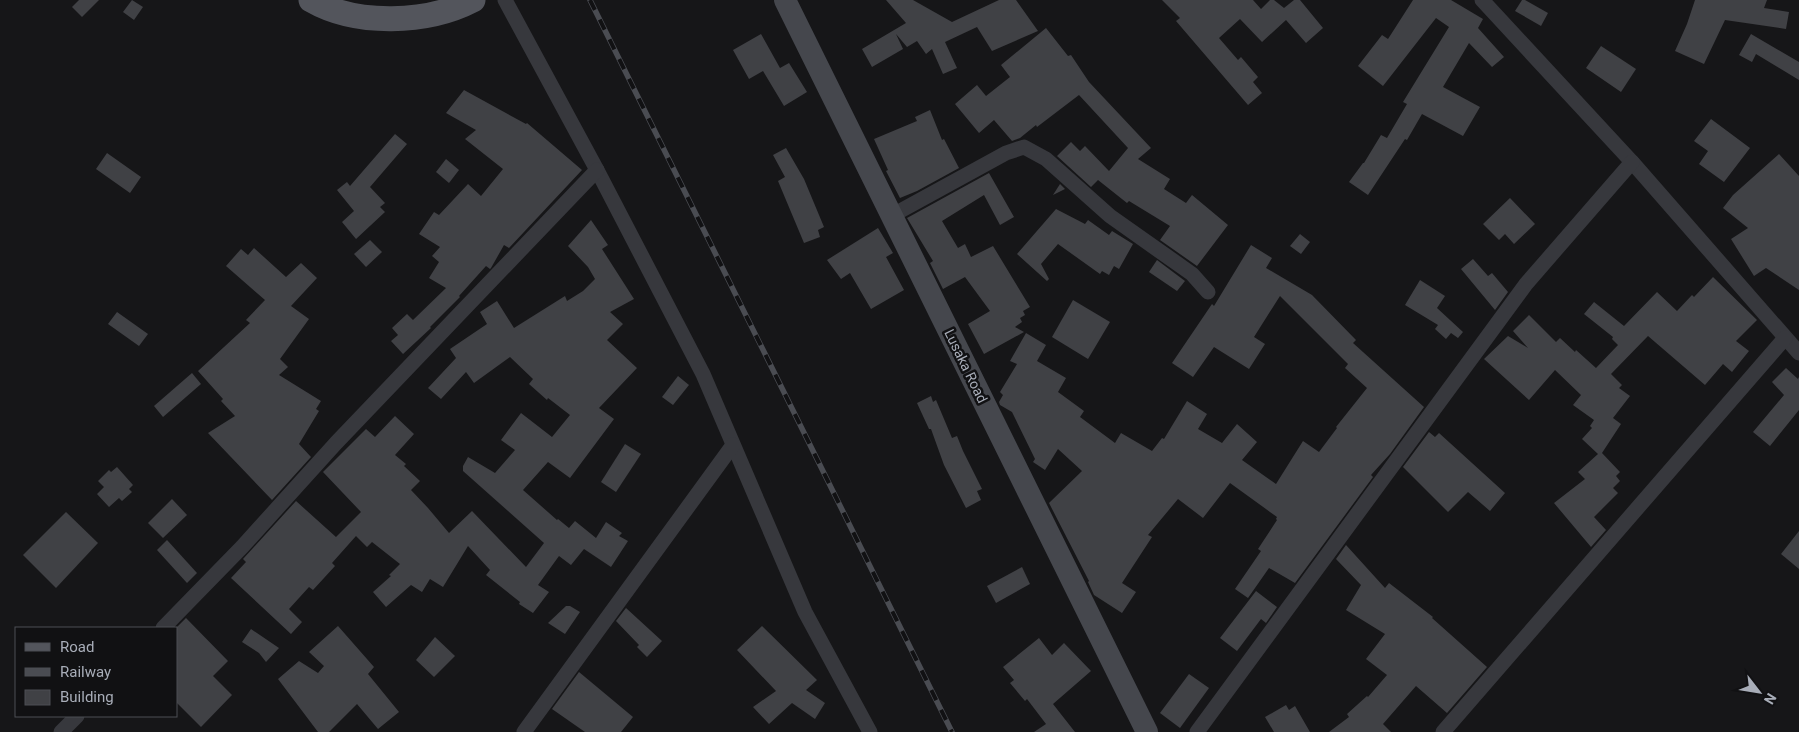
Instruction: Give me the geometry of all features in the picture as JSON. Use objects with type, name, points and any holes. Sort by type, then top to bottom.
[{"type":"main road","points":[[310,0],[354,16],[389,19],[430,14],[462,6],[473,0]]},
{"type":"street","points":[[505,0],[597,170],[703,374],[805,612],[870,732]]},
{"type":"street","name":"Lusaka Road","points":[[785,0],[1147,732]]},
{"type":"street","points":[[1482,0],[1632,162],[1799,352]]},
{"type":"street","points":[[891,216],[1006,153],[1024,147],[1046,159],[1110,216],[1192,274],[1208,292]]},
{"type":"street","points":[[1197,732],[1526,284],[1632,162]]},
{"type":"street","points":[[164,627],[242,547],[336,443],[597,170]]},
{"type":"street","points":[[1443,732],[1786,338]]},
{"type":"street","points":[[524,732],[733,445]]},
{"type":"street","points":[[61,732],[76,717]]},
{"type":"building","points":[[79,0],[99,0],[82,17],[72,7]]},
{"type":"building","points":[[132,0],[143,7],[134,20],[123,12]]},
{"type":"building","points":[[886,0],[913,0],[952,22],[999,0],[1016,0],[1038,31],[992,51],[977,27],[945,42],[957,68],[943,74],[932,49],[926,54],[917,41],[907,47],[896,34],[903,49],[872,67],[862,49],[906,23]]},
{"type":"building","points":[[1162,0],[1253,0],[1261,9],[1270,0],[1274,0],[1284,8],[1294,0],[1300,0],[1323,28],[1306,43],[1286,20],[1262,42],[1240,19],[1219,38],[1238,60],[1241,57],[1258,77],[1253,82],[1262,93],[1248,105],[1176,21],[1180,18]]},
{"type":"building","points":[[1413,0],[1451,0],[1483,19],[1478,28],[1504,57],[1492,67],[1469,43],[1443,87],[1480,107],[1463,136],[1422,114],[1407,140],[1405,139],[1368,195],[1349,182],[1364,163],[1381,135],[1387,138],[1407,104],[1403,102],[1449,27],[1436,18],[1383,86],[1358,66],[1382,35],[1388,39]]},
{"type":"building","points":[[1522,0],[1548,13],[1541,26],[1515,11]]},
{"type":"building","points":[[1695,0],[1767,0],[1764,8],[1789,12],[1786,29],[1725,20],[1704,64],[1675,51]]},
{"type":"building","points":[[1046,28],[1068,56],[1071,55],[1089,82],[1151,148],[1138,159],[1170,179],[1164,189],[1186,203],[1192,195],[1228,225],[1197,266],[1160,240],[1170,226],[1129,201],[1127,203],[1098,180],[1091,187],[1057,156],[1071,142],[1080,151],[1085,146],[1109,171],[1128,148],[1079,95],[1037,127],[1036,125],[1020,138],[1012,141],[994,120],[979,133],[955,104],[977,85],[986,96],[1010,77],[1001,65]]},
{"type":"building","points":[[761,34],[780,68],[789,63],[807,92],[784,106],[763,71],[749,79],[733,50]]},
{"type":"building","points":[[1751,34],[1799,62],[1799,80],[1756,54],[1752,62],[1739,55]]},
{"type":"building","points":[[1601,46],[1636,69],[1621,92],[1586,68]]},
{"type":"building","points":[[464,90],[527,123],[582,170],[509,248],[504,245],[491,268],[486,266],[431,328],[403,354],[391,341],[398,335],[392,328],[407,314],[413,320],[446,288],[429,278],[439,262],[432,256],[440,247],[419,234],[434,212],[439,215],[468,184],[481,196],[503,169],[465,139],[476,130],[446,113]]},
{"type":"building","points":[[930,110],[942,140],[944,139],[959,168],[900,198],[886,171],[888,170],[874,139],[917,121],[915,117]]},
{"type":"building","points":[[1711,119],[1750,148],[1724,182],[1699,164],[1708,151],[1694,141]]},
{"type":"building","points":[[395,134],[407,144],[370,187],[385,203],[380,207],[385,212],[356,239],[342,222],[354,211],[337,190],[347,182],[350,186]]},
{"type":"building","points":[[786,148],[804,179],[824,227],[818,230],[820,237],[804,243],[778,181],[785,177],[773,155]]},
{"type":"building","points":[[107,153],[141,177],[130,193],[96,169]]},
{"type":"building","points":[[1779,154],[1799,176],[1799,290],[1766,268],[1754,276],[1731,239],[1748,228],[1723,208],[1733,195]]},
{"type":"building","points":[[446,159],[459,170],[449,183],[436,172]]},
{"type":"building","points":[[989,173],[1014,217],[1000,225],[984,195],[942,221],[958,248],[965,244],[971,257],[993,246],[1030,307],[1023,311],[1025,315],[1020,318],[1022,322],[1015,327],[1024,332],[984,354],[968,324],[990,311],[965,277],[943,289],[930,263],[933,261],[907,218]]},
{"type":"building","points":[[1060,184],[1065,189],[1053,195]]},
{"type":"building","points":[[1510,198],[1535,224],[1514,244],[1505,234],[1499,240],[1483,224]]},
{"type":"building","points":[[1056,209],[1085,224],[1088,220],[1109,235],[1112,231],[1133,244],[1119,269],[1114,266],[1109,275],[1102,271],[1100,274],[1058,244],[1041,264],[1049,279],[1047,281],[1017,254]]},
{"type":"building","points":[[591,220],[608,245],[602,249],[634,299],[610,312],[623,324],[607,340],[637,368],[599,408],[614,419],[570,478],[548,462],[523,490],[569,528],[575,521],[596,538],[606,522],[622,533],[619,536],[628,541],[611,567],[584,549],[571,565],[559,556],[538,585],[549,592],[533,613],[519,604],[520,602],[486,575],[490,570],[468,546],[443,587],[430,579],[422,592],[411,585],[386,607],[373,592],[391,576],[389,575],[400,564],[372,542],[367,547],[356,536],[332,563],[335,566],[313,590],[309,587],[289,609],[302,622],[291,634],[231,578],[246,562],[243,559],[296,501],[336,537],[361,512],[323,472],[366,429],[375,437],[395,416],[414,434],[395,455],[406,464],[404,466],[420,481],[411,490],[449,533],[472,511],[526,567],[544,543],[463,471],[463,466],[468,457],[495,473],[515,450],[501,440],[521,413],[552,437],[570,415],[548,398],[547,400],[529,384],[533,379],[510,357],[474,383],[466,372],[441,399],[428,388],[456,358],[450,349],[487,324],[480,312],[497,301],[514,328],[565,296],[567,301],[583,291],[595,279],[588,267],[568,246]]},
{"type":"building","points":[[878,228],[893,253],[886,257],[904,290],[871,309],[850,273],[841,279],[827,260]]},
{"type":"building","points":[[1300,234],[1310,242],[1301,254],[1290,246]]},
{"type":"building","points":[[370,240],[382,252],[366,267],[354,254]]},
{"type":"building","points":[[1251,245],[1272,258],[1266,268],[1312,295],[1356,340],[1353,343],[1424,407],[1390,454],[1371,475],[1373,477],[1295,583],[1269,568],[1248,598],[1235,589],[1261,551],[1258,549],[1277,520],[1277,517],[1230,483],[1203,518],[1178,499],[1148,535],[1152,537],[1122,583],[1136,592],[1122,613],[1094,595],[1089,581],[1049,503],[1082,471],[1058,449],[1045,470],[1033,462],[1035,459],[1012,412],[1000,405],[999,402],[1003,395],[1000,392],[1017,364],[1010,361],[1026,333],[1046,345],[1037,361],[1066,378],[1058,392],[1084,411],[1080,417],[1115,443],[1121,433],[1152,451],[1162,438],[1164,439],[1187,401],[1207,414],[1198,429],[1222,443],[1237,424],[1257,442],[1242,460],[1276,484],[1303,441],[1319,452],[1367,388],[1345,368],[1348,364],[1280,296],[1254,337],[1265,344],[1249,369],[1214,347],[1193,377],[1172,363],[1212,304],[1214,306]]},
{"type":"building","points":[[254,248],[286,277],[301,263],[317,278],[291,306],[309,319],[280,359],[288,367],[279,375],[321,401],[316,409],[319,411],[299,444],[311,457],[272,500],[208,433],[235,416],[221,401],[223,399],[198,371],[250,323],[246,320],[265,300],[226,266],[241,249],[248,255]]},
{"type":"building","points":[[1473,259],[1488,276],[1492,273],[1508,292],[1495,310],[1461,269]]},
{"type":"building","points":[[1157,260],[1185,281],[1177,291],[1149,272]]},
{"type":"building","points":[[1713,277],[1757,320],[1736,341],[1749,351],[1732,372],[1723,364],[1705,385],[1648,336],[1611,374],[1622,385],[1619,388],[1630,396],[1613,418],[1621,424],[1602,453],[1620,472],[1616,476],[1620,481],[1613,488],[1618,493],[1594,517],[1606,530],[1591,547],[1554,503],[1585,479],[1578,472],[1598,454],[1582,439],[1592,428],[1590,426],[1594,420],[1573,405],[1581,395],[1555,370],[1529,400],[1484,359],[1508,336],[1528,348],[1513,331],[1529,315],[1556,342],[1560,338],[1596,368],[1618,345],[1612,339],[1613,337],[1584,314],[1594,302],[1624,326],[1657,292],[1677,311]]},
{"type":"building","points":[[1420,280],[1445,296],[1437,308],[1463,332],[1458,338],[1451,333],[1446,339],[1435,329],[1438,325],[1405,305]]},
{"type":"building","points":[[1073,300],[1110,322],[1088,359],[1052,337]]},
{"type":"building","points":[[117,312],[148,334],[139,346],[108,324]]},
{"type":"building","points":[[1786,368],[1798,379],[1799,377],[1799,410],[1770,446],[1753,432],[1784,395],[1772,382]]},
{"type":"building","points":[[192,373],[201,384],[163,417],[154,406]]},
{"type":"building","points":[[678,376],[689,385],[673,405],[662,397]]},
{"type":"building","points":[[931,396],[933,402],[936,400],[952,438],[957,436],[982,489],[977,491],[981,500],[966,508],[944,465],[931,429],[929,429],[917,403]]},
{"type":"building","points":[[1429,432],[1435,437],[1439,433],[1505,493],[1490,511],[1468,492],[1448,512],[1403,467]]},
{"type":"building","points":[[625,444],[641,454],[616,492],[601,482]]},
{"type":"building","points":[[117,467],[133,485],[129,489],[132,492],[122,501],[119,498],[109,507],[97,494],[104,487],[98,481],[109,470],[111,472]]},
{"type":"building","points":[[172,499],[187,515],[163,538],[148,523]]},
{"type":"building","points":[[66,512],[98,543],[56,588],[23,555]]},
{"type":"building","points":[[1799,531],[1799,569],[1781,554]]},
{"type":"building","points":[[167,540],[197,573],[187,583],[157,550]]},
{"type":"building","points":[[1346,545],[1385,588],[1389,583],[1433,617],[1487,667],[1447,713],[1416,686],[1383,724],[1391,732],[1329,732],[1349,717],[1347,714],[1368,697],[1387,675],[1366,659],[1385,634],[1346,610],[1361,585],[1336,559]]},
{"type":"building","points":[[1022,567],[1030,584],[996,603],[987,586]]},
{"type":"building","points":[[1256,591],[1277,607],[1266,623],[1261,619],[1237,651],[1220,638]]},
{"type":"building","points":[[566,606],[570,606],[580,612],[565,634],[548,623]]},
{"type":"building","points":[[626,608],[662,641],[647,657],[637,647],[639,645],[616,621]]},
{"type":"building","points":[[186,618],[228,661],[213,676],[232,695],[201,727],[178,704],[177,627]]},
{"type":"building","points":[[338,626],[374,667],[368,674],[399,712],[378,729],[357,704],[329,732],[318,732],[278,679],[299,661],[318,673],[324,666],[309,652]]},
{"type":"building","points":[[762,626],[817,680],[806,690],[825,703],[815,719],[792,703],[769,724],[753,707],[776,691],[737,650]]},
{"type":"building","points":[[251,629],[279,648],[266,662],[259,653],[242,642]]},
{"type":"building","points":[[435,637],[455,656],[434,677],[416,660]]},
{"type":"building","points":[[1039,638],[1052,655],[1064,643],[1091,671],[1053,704],[1075,732],[1034,732],[1046,724],[1027,699],[1025,701],[1010,683],[1014,680],[1003,667]]},
{"type":"building","points":[[579,672],[633,717],[621,732],[585,732],[552,709]]},
{"type":"building","points":[[1189,674],[1209,688],[1180,728],[1160,713]]},
{"type":"building","points":[[1286,705],[1289,710],[1295,706],[1310,732],[1274,732],[1265,717]]},
{"type":"railway","points":[[590,0],[952,732]]}]
